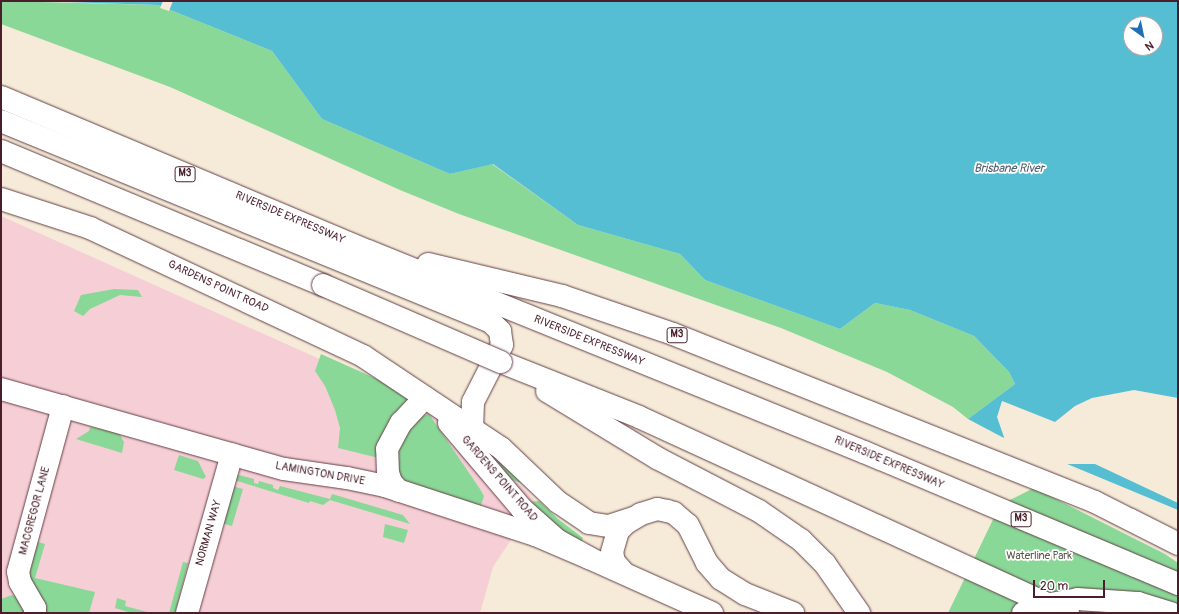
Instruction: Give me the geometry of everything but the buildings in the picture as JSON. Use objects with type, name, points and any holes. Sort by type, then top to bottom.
[{"type":"main road","name":"RIVERSIDE EXPRESSWAY","points":[[1,97],[368,251],[864,452],[1178,584]]},
{"type":"main road","name":"GARDENS POINT ROAD","points":[[1,121],[490,322],[500,331],[502,345],[479,390],[472,408],[472,429]]},
{"type":"main road","points":[[1,151],[501,362],[640,417],[1068,613]]},
{"type":"main road","name":"GARDENS POINT ROAD","points":[[1,199],[90,228],[356,353],[513,457],[558,502],[581,519],[595,526],[609,526],[656,509],[674,514],[688,525],[707,564],[721,579],[745,594],[793,613]]},
{"type":"main road","name":"M3","points":[[368,251],[562,296],[673,334],[1095,502],[1178,544]]},
{"type":"main road","points":[[501,362],[633,444],[735,497],[801,540],[825,564],[859,613]]},
{"type":"main road","name":"LAMINGTON DRIVE","points":[[1,389],[284,469],[347,478],[399,491],[535,535],[589,558]]},
{"type":"main road","name":"GARDENS POINT ROAD","points":[[424,397],[522,509],[548,533],[589,558],[712,613]]},
{"type":"main road","points":[[399,491],[391,482],[388,473],[387,449],[401,423],[424,397]]},
{"type":"main road","name":"MACGREGOR LANE","points":[[35,613],[35,608],[20,582],[18,572],[62,406]]},
{"type":"main road","name":"NORMAN WAY","points":[[187,613],[232,454]]},
{"type":"main road","name":"GARDENS POINT ROAD","points":[[624,574],[614,562],[613,544],[618,531],[633,518]]},
{"type":"main road","points":[[1023,613],[1039,606],[1077,599],[1138,603],[1171,613]]},
{"type":"shaded area","points":[[1,216],[460,422],[536,502],[493,567],[480,613],[1,613]]},
{"type":"green space","points":[[1,1],[158,5],[272,51],[322,119],[450,174],[492,164],[578,225],[680,254],[705,280],[840,329],[875,303],[910,310],[974,336],[1009,372],[1015,384],[968,419],[953,407],[887,372],[781,328],[459,214],[400,190],[170,87],[1,24]]},
{"type":"green space","points":[[114,289],[138,290],[142,297],[120,295],[90,309],[83,316],[74,311],[81,295]]},
{"type":"green space","points":[[321,354],[415,396],[379,458],[338,448],[340,428],[335,410],[325,386],[315,371]]},
{"type":"green space","points":[[429,414],[484,496],[480,508],[401,483],[395,460],[400,445],[419,417]]},
{"type":"green space","points":[[90,427],[119,433],[124,442],[122,453],[76,439],[89,431]]},
{"type":"green space","points":[[179,455],[198,461],[206,477],[203,479],[174,470]]},
{"type":"green space","points":[[493,460],[502,462],[524,484],[510,479]]},
{"type":"green space","points":[[239,475],[254,479],[254,483],[258,484],[259,481],[273,485],[273,488],[278,490],[280,486],[330,499],[332,494],[403,515],[410,524],[330,500],[323,505],[310,501],[309,503],[234,480]]},
{"type":"green space","points":[[232,486],[243,489],[232,526],[221,523]]},
{"type":"green space","name":"Waterline Park","points":[[1034,488],[1165,554],[1178,563],[1178,613],[948,613],[1000,505]]},
{"type":"green space","points":[[539,501],[558,519],[583,538],[582,542],[577,543],[528,502]]},
{"type":"green space","points":[[385,524],[408,530],[404,543],[383,537]]},
{"type":"green space","points":[[35,541],[45,544],[35,578],[95,592],[89,613],[43,613],[28,575]]},
{"type":"green space","points":[[183,562],[188,563],[175,613],[169,613]]},
{"type":"green space","points":[[12,595],[17,596],[28,613],[1,613],[1,599]]},
{"type":"green space","points":[[117,598],[126,601],[125,606],[151,613],[132,613],[115,608]]},
{"type":"water","name":"Brisbane River","points":[[32,1],[1178,1],[1178,510],[1002,437],[968,419],[1015,384],[1009,372],[974,336],[910,310],[875,303],[840,329],[705,280],[680,254],[578,225],[493,164],[450,174],[322,119],[272,51],[158,5]]},
{"type":"pier","points":[[163,1],[173,1],[169,11],[160,8]]},
{"type":"pier","points":[[1134,390],[1178,398],[1178,503],[1095,464],[1064,464],[1005,440],[997,417],[1002,401],[1055,422],[1075,406],[1092,398]]}]
